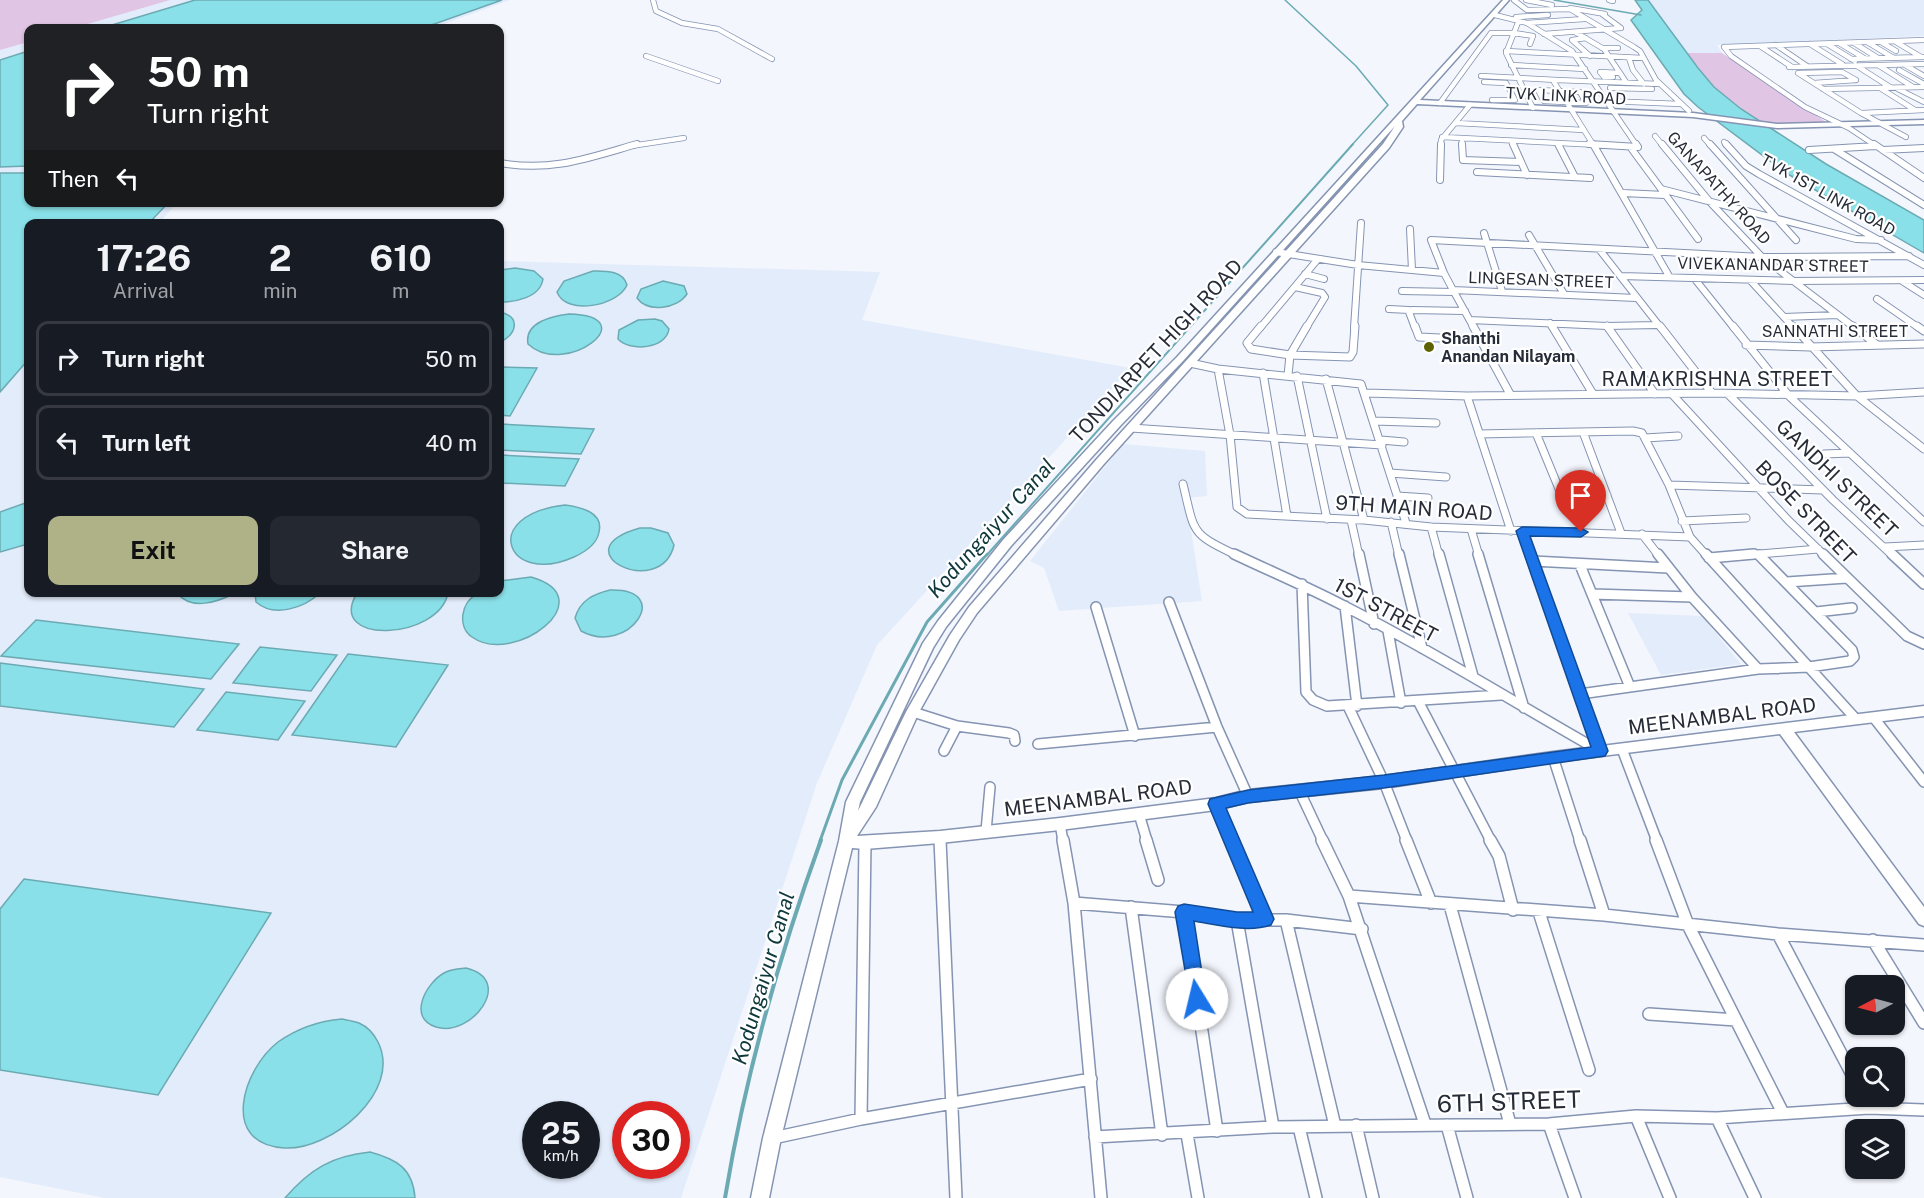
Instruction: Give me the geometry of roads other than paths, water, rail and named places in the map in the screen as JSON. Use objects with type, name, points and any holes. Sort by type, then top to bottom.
[{"type":"main road","points":[[1506,0],[1494,11],[1495,15],[1501,13],[1513,0]]},
{"type":"main road","name":"TONDIARPET HIGH ROAD","points":[[760,1198],[772,1138],[846,842],[853,802],[927,646],[1007,543],[1386,146],[1399,128],[1398,121],[1495,15]]},
{"type":"main road","name":"TVK LINK ROAD","points":[[1415,102],[1470,105],[1494,103],[1533,108],[1570,106],[1613,112],[1717,120]]},
{"type":"main road","points":[[1717,120],[1777,126],[1924,124]]},
{"type":"main road","points":[[1717,120],[1780,131],[1886,125]]},
{"type":"main road","name":"TONDIARPET HIGH ROAD","points":[[846,842],[869,807],[913,712],[954,638],[973,610],[1190,363],[1282,254]]},
{"type":"main road","name":"MEENAMBAL ROAD","points":[[846,842],[865,843],[940,837],[1060,824],[1216,804],[1248,796],[1384,782],[1553,757],[1924,711]]},
{"type":"main road","points":[[1783,728],[1924,919]]},
{"type":"street","points":[[653,0],[656,11],[682,22],[731,34],[747,47],[772,59]]},
{"type":"street","points":[[1513,0],[1527,10]]},
{"type":"street","points":[[1526,0],[1611,14]]},
{"type":"street","points":[[1533,108],[1506,51],[1514,33],[1516,18],[1521,11],[1563,8],[1637,49],[1665,90],[1689,111]]},
{"type":"street","points":[[1495,15],[1516,18],[1575,13]]},
{"type":"street","points":[[1544,34],[1622,28],[1602,14]]},
{"type":"street","points":[[1442,137],[1638,147],[1572,51],[1516,18]]},
{"type":"street","points":[[1527,23],[1585,19]]},
{"type":"street","points":[[1575,32],[1602,48],[1623,78]]},
{"type":"street","points":[[1440,103],[1491,33],[1533,36],[1530,44]]},
{"type":"street","points":[[1586,38],[1572,40],[1590,56]]},
{"type":"street","points":[[1909,40],[1924,49]]},
{"type":"street","points":[[1924,40],[1724,49],[1835,125],[1849,128],[1924,178]]},
{"type":"street","points":[[1881,41],[1896,51]]},
{"type":"street","points":[[1895,41],[1923,57]]},
{"type":"street","points":[[1853,42],[1879,58]]},
{"type":"street","points":[[1866,42],[1924,75]]},
{"type":"street","points":[[1826,43],[1892,88],[1911,94],[1924,102]]},
{"type":"street","points":[[1839,43],[1865,58]]},
{"type":"street","points":[[1810,44],[1842,65]]},
{"type":"street","points":[[1776,45],[1808,66]]},
{"type":"street","points":[[1760,46],[1790,67],[1924,64]]},
{"type":"street","points":[[1602,48],[1618,48]]},
{"type":"street","points":[[1506,51],[1643,58]]},
{"type":"street","points":[[646,56],[718,81]]},
{"type":"street","points":[[1851,59],[1923,57]]},
{"type":"street","points":[[1629,58],[1630,64],[1642,81]]},
{"type":"street","points":[[1596,62],[1630,64]]},
{"type":"street","points":[[1511,65],[1585,69]]},
{"type":"street","points":[[1878,65],[1914,87]]},
{"type":"street","points":[[1601,69],[1600,72],[1604,77],[1660,84]]},
{"type":"street","points":[[1899,70],[1924,86]]},
{"type":"street","points":[[1814,83],[1856,80],[1842,72],[1798,73],[1861,113],[1906,137]]},
{"type":"street","points":[[1485,85],[1480,73],[1557,80],[1593,81],[1623,78]]},
{"type":"street","points":[[1557,80],[1554,82],[1623,193],[1669,276]]},
{"type":"street","points":[[1477,87],[1506,84],[1515,100],[1494,103]]},
{"type":"street","points":[[1823,89],[1924,86]]},
{"type":"street","points":[[1616,96],[1610,88],[1665,90]]},
{"type":"street","points":[[1623,88],[1628,96]]},
{"type":"street","points":[[1880,88],[1916,110]]},
{"type":"street","points":[[1635,89],[1642,97]]},
{"type":"street","points":[[1649,89],[1656,98]]},
{"type":"street","points":[[1538,90],[1560,91],[1580,92],[1586,103],[1570,106],[1543,100],[1538,90]]},
{"type":"street","points":[[1911,94],[1924,94]]},
{"type":"street","points":[[1605,98],[1616,96],[1672,98]]},
{"type":"street","points":[[1605,98],[1680,104]]},
{"type":"street","points":[[1440,180],[1442,137],[1470,105]]},
{"type":"street","points":[[1861,113],[1924,110]]},
{"type":"street","points":[[1456,123],[1583,130]]},
{"type":"street","name":"GANAPATHY ROAD","points":[[1655,136],[1709,201],[1762,256],[1877,345]]},
{"type":"street","points":[[504,164],[523,168],[556,167],[643,143],[684,138]]},
{"type":"street","points":[[1704,138],[1796,240]]},
{"type":"street","points":[[1462,139],[1463,160],[1521,162]]},
{"type":"street","points":[[1511,141],[1527,175]]},
{"type":"street","name":"TVK 1ST LINK ROAD","points":[[1724,142],[1746,165],[1759,174],[1924,265]]},
{"type":"street","points":[[1558,144],[1575,177]]},
{"type":"street","points":[[1809,150],[1876,146]]},
{"type":"street","points":[[1631,148],[1698,239]]},
{"type":"street","points":[[1882,150],[1924,148]]},
{"type":"street","points":[[1834,149],[1924,205]]},
{"type":"street","points":[[1477,172],[1590,178]]},
{"type":"street","points":[[1623,193],[1663,192],[1709,201],[1863,241],[1881,240]]},
{"type":"street","points":[[1318,259],[1247,343],[1247,346],[1256,350],[1290,355],[1350,357],[1353,352],[1361,223]]},
{"type":"street","points":[[1410,229],[1412,270]]},
{"type":"street","points":[[1484,233],[1503,291]]},
{"type":"street","points":[[1529,235],[1564,294]]},
{"type":"street","points":[[1444,273],[1431,240],[1762,256],[1910,256]]},
{"type":"street","points":[[1599,249],[1712,393]]},
{"type":"street","name":"LINGESAN STREET","points":[[1282,254],[1358,266],[1444,273],[1454,291],[1503,291],[1636,298]]},
{"type":"street","points":[[1305,274],[1324,279]]},
{"type":"street","name":"VIVEKANANDAR STREET","points":[[1621,276],[1794,281],[1924,280]]},
{"type":"street","points":[[1694,278],[1789,396],[1924,522]]},
{"type":"street","points":[[1750,280],[1857,396],[1924,448]]},
{"type":"street","points":[[1901,280],[1924,295]]},
{"type":"street","points":[[1288,375],[1290,355],[1325,297],[1322,293],[1295,286]]},
{"type":"street","points":[[1402,291],[1454,291],[1510,394]]},
{"type":"street","points":[[1876,298],[1924,331]]},
{"type":"street","points":[[1389,309],[1465,311]]},
{"type":"street","points":[[1409,310],[1419,337],[1481,340]]},
{"type":"street","points":[[1784,317],[1837,315]]},
{"type":"street","points":[[1470,320],[1607,326],[1657,325]]},
{"type":"street","points":[[1550,323],[1593,394]]},
{"type":"street","points":[[1607,326],[1655,394]]},
{"type":"street","name":"SANNATHI STREET","points":[[1746,345],[1810,347],[1924,344]]},
{"type":"street","points":[[1190,363],[1218,369],[1361,384],[1366,393],[1406,523]]},
{"type":"street","points":[[1218,369],[1230,435]]},
{"type":"street","points":[[1263,373],[1287,516]]},
{"type":"street","points":[[1297,376],[1328,519]]},
{"type":"street","points":[[1326,380],[1364,520]]},
{"type":"street","name":"RAMAKRISHNA STREET","points":[[1366,393],[1467,396],[1712,393],[1857,396],[1924,392]]},
{"type":"street","name":"BOSE STREET","points":[[1671,393],[1847,578],[1907,636],[1924,644]]},
{"type":"street","name":"GANDHI STREET","points":[[1728,394],[1823,490],[1924,584]]},
{"type":"street","points":[[1467,396],[1511,531]]},
{"type":"street","points":[[1375,421],[1436,423]]},
{"type":"street","points":[[1131,428],[1311,441],[1404,442]]},
{"type":"street","points":[[1479,434],[1638,431],[1645,438],[1669,485],[1690,537],[1855,718]]},
{"type":"street","points":[[1583,432],[1621,533]]},
{"type":"street","points":[[1536,433],[1562,497],[1607,495]]},
{"type":"street","name":"9TH MAIN ROAD","points":[[1230,435],[1237,507],[1243,512],[1406,523],[1431,527],[1690,537]]},
{"type":"street","points":[[1645,438],[1678,436]]},
{"type":"street","points":[[1824,454],[1850,453]]},
{"type":"street","points":[[1390,473],[1446,477]]},
{"type":"street","name":"1ST STREET","points":[[1183,484],[1194,529],[1206,541],[1345,606],[1374,624],[1473,676],[1501,695],[1600,751]]},
{"type":"street","points":[[1669,485],[1823,490]]},
{"type":"street","points":[[1397,496],[1428,498]]},
{"type":"street","points":[[1682,521],[1746,518]]},
{"type":"street","points":[[1351,520],[1374,624]]},
{"type":"street","points":[[1391,522],[1422,648]]},
{"type":"street","points":[[1431,527],[1473,676]]},
{"type":"street","points":[[1471,529],[1524,708]]},
{"type":"street","points":[[1522,531],[1600,751]]},
{"type":"street","points":[[1642,534],[1692,597],[1758,669]]},
{"type":"street","points":[[1885,547],[1924,545]]},
{"type":"street","points":[[1709,558],[1818,549]]},
{"type":"street","points":[[1580,694],[1758,669],[1809,667],[1850,661],[1854,657],[1852,650],[1759,555]]},
{"type":"street","points":[[1533,561],[1668,568]]},
{"type":"street","points":[[1580,565],[1630,687]]},
{"type":"street","points":[[1787,582],[1847,578]]},
{"type":"street","points":[[1302,585],[1306,692],[1312,700],[1327,706],[1353,706],[1501,695]]},
{"type":"street","points":[[1592,594],[1692,597]]},
{"type":"street","points":[[1169,602],[1248,796]]},
{"type":"street","points":[[1345,606],[1353,706],[1431,903]]},
{"type":"street","points":[[1096,607],[1135,736]]},
{"type":"street","points":[[1816,612],[1852,608]]},
{"type":"street","points":[[1388,631],[1401,703]]},
{"type":"street","points":[[1418,701],[1499,856],[1513,910]]},
{"type":"street","points":[[913,712],[957,726],[1009,733],[1014,735],[1015,741]]},
{"type":"street","points":[[1874,718],[1924,782]]},
{"type":"street","points":[[944,751],[957,726]]},
{"type":"street","points":[[1038,744],[1218,727]]},
{"type":"street","points":[[1622,749],[1688,925],[1783,1113]]},
{"type":"street","points":[[1553,757],[1604,915]]},
{"type":"street","points":[[986,831],[990,787]]},
{"type":"street","points":[[1299,790],[1349,896],[1362,930],[1425,1124]]},
{"type":"street","points":[[1216,804],[1265,919]]},
{"type":"street","points":[[1139,814],[1158,880]]},
{"type":"street","points":[[1060,824],[1074,903],[1101,1198]]},
{"type":"street","points":[[940,837],[956,1198]]},
{"type":"street","points":[[861,1119],[865,843]]},
{"type":"street","points":[[1349,896],[1539,912],[1604,915],[1778,934],[1924,945]]},
{"type":"street","points":[[1074,903],[1184,912],[1237,920],[1286,920],[1362,930]]},
{"type":"street","points":[[1450,904],[1510,1124]]},
{"type":"street","points":[[1131,907],[1162,1135]]},
{"type":"street","points":[[1184,912],[1217,1131]]},
{"type":"street","points":[[1539,912],[1588,1070]]},
{"type":"street","points":[[1237,920],[1273,1127]]},
{"type":"street","points":[[1286,920],[1335,1126]]},
{"type":"street","points":[[1778,934],[1845,1061]]},
{"type":"street","points":[[1873,940],[1924,1023]]},
{"type":"street","points":[[1649,1014],[1736,1020]]},
{"type":"street","points":[[772,1138],[861,1119],[1091,1079]]},
{"type":"street","name":"6TH STREET","points":[[1095,1137],[1187,1134],[1273,1127],[1549,1124],[1636,1116],[1717,1118],[1869,1108],[1924,1110]]},
{"type":"street","points":[[1636,1116],[1670,1198]]},
{"type":"street","points":[[1717,1118],[1755,1198]]},
{"type":"street","points":[[1549,1124],[1575,1198]]},
{"type":"street","points":[[1356,1125],[1373,1198]]},
{"type":"street","points":[[1446,1125],[1467,1198]]},
{"type":"street","points":[[1299,1127],[1316,1198]]},
{"type":"street","points":[[1187,1134],[1198,1198]]},
{"type":"water","points":[[195,0],[502,0],[434,24],[115,24]]},
{"type":"water","points":[[1635,0],[1648,0],[1714,87],[1741,109],[1826,164],[1924,220],[1924,253],[1786,173],[1698,107],[1684,94],[1631,20],[1642,10]]},
{"type":"water","points":[[24,52],[24,166],[0,167],[0,60]]},
{"type":"water","points":[[0,173],[24,173],[24,207],[164,207],[153,219],[24,219],[24,365],[0,392]]},
{"type":"water","points":[[515,268],[534,271],[543,279],[537,291],[532,295],[504,302],[504,269]]},
{"type":"water","points":[[593,271],[618,274],[622,276],[627,285],[614,298],[603,303],[581,306],[570,304],[562,299],[557,292],[564,281]]},
{"type":"water","points":[[663,281],[684,286],[687,294],[677,303],[662,307],[648,306],[637,298],[641,289]]},
{"type":"water","points":[[504,313],[514,322],[513,330],[504,340]]},
{"type":"water","points":[[569,314],[591,317],[601,324],[600,334],[592,343],[578,350],[561,354],[544,353],[528,344],[530,330],[535,325],[555,316]]},
{"type":"water","points":[[638,320],[662,321],[669,329],[661,341],[639,347],[631,346],[618,339],[619,330]]},
{"type":"water","points":[[504,367],[537,368],[510,416],[504,415]]},
{"type":"water","points":[[504,424],[594,429],[581,454],[504,450]]},
{"type":"water","points":[[504,455],[579,459],[565,486],[504,483]]},
{"type":"water","points":[[24,503],[24,545],[0,552],[0,512]]},
{"type":"water","points":[[565,505],[584,509],[598,520],[599,532],[593,544],[574,557],[551,564],[532,563],[519,556],[512,546],[512,534],[520,522],[538,511]]},
{"type":"water","points":[[640,528],[651,528],[668,533],[674,545],[665,561],[652,569],[636,570],[621,566],[611,558],[609,548],[617,538]]},
{"type":"water","points":[[531,577],[551,587],[559,599],[556,613],[545,626],[529,637],[509,643],[490,644],[467,633],[463,621],[464,608],[473,597],[504,597],[504,580]]},
{"type":"water","points":[[610,590],[629,592],[640,599],[642,609],[638,619],[628,629],[615,635],[599,637],[581,631],[575,618],[580,607],[593,596]]},
{"type":"water","points":[[181,597],[226,597],[205,603]]},
{"type":"water","points":[[255,597],[314,597],[297,607],[280,610],[263,607],[256,602]]},
{"type":"water","points":[[355,597],[446,597],[440,609],[425,620],[407,628],[369,629],[356,622],[351,610]]},
{"type":"water","points":[[36,620],[239,644],[211,679],[1,656]]},
{"type":"water","points":[[260,647],[337,655],[311,691],[233,683]]},
{"type":"water","points":[[348,654],[448,665],[396,747],[292,735]]},
{"type":"water","points":[[0,663],[204,689],[174,727],[0,706]]},
{"type":"water","points":[[226,692],[305,701],[278,740],[197,730]]},
{"type":"water","points":[[24,879],[271,913],[158,1095],[0,1070],[0,909]]},
{"type":"water","points":[[466,968],[481,974],[487,984],[488,995],[483,1006],[462,1024],[449,1028],[436,1027],[427,1023],[422,1016],[421,1009],[422,1000],[431,984],[447,972]]},
{"type":"water","points":[[342,1019],[357,1022],[373,1034],[378,1042],[383,1061],[380,1080],[371,1098],[358,1115],[341,1129],[322,1140],[302,1146],[284,1148],[264,1143],[251,1134],[244,1120],[247,1086],[255,1069],[266,1054],[278,1042],[308,1026]]},
{"type":"water","points":[[370,1152],[402,1166],[411,1179],[415,1198],[285,1198],[303,1179],[323,1166],[344,1157]]},
{"type":"waterway","name":"Kodungaiyur Canal","points":[[1285,0],[1356,66],[1388,105],[1351,146]]},
{"type":"waterway","points":[[1554,0],[1641,15]]},
{"type":"waterway","name":"Kodungaiyur Canal","points":[[986,556],[1353,144]]},
{"type":"waterway","name":"Kodungaiyur Canal","points":[[820,841],[842,780],[927,622],[987,554]]},
{"type":"waterway","name":"Kodungaiyur Canal","points":[[725,1198],[753,1062],[777,972],[821,840]]},
{"type":"place","name":"Shanthi Anandan Nilayam","points":[[1429,347]]}]
